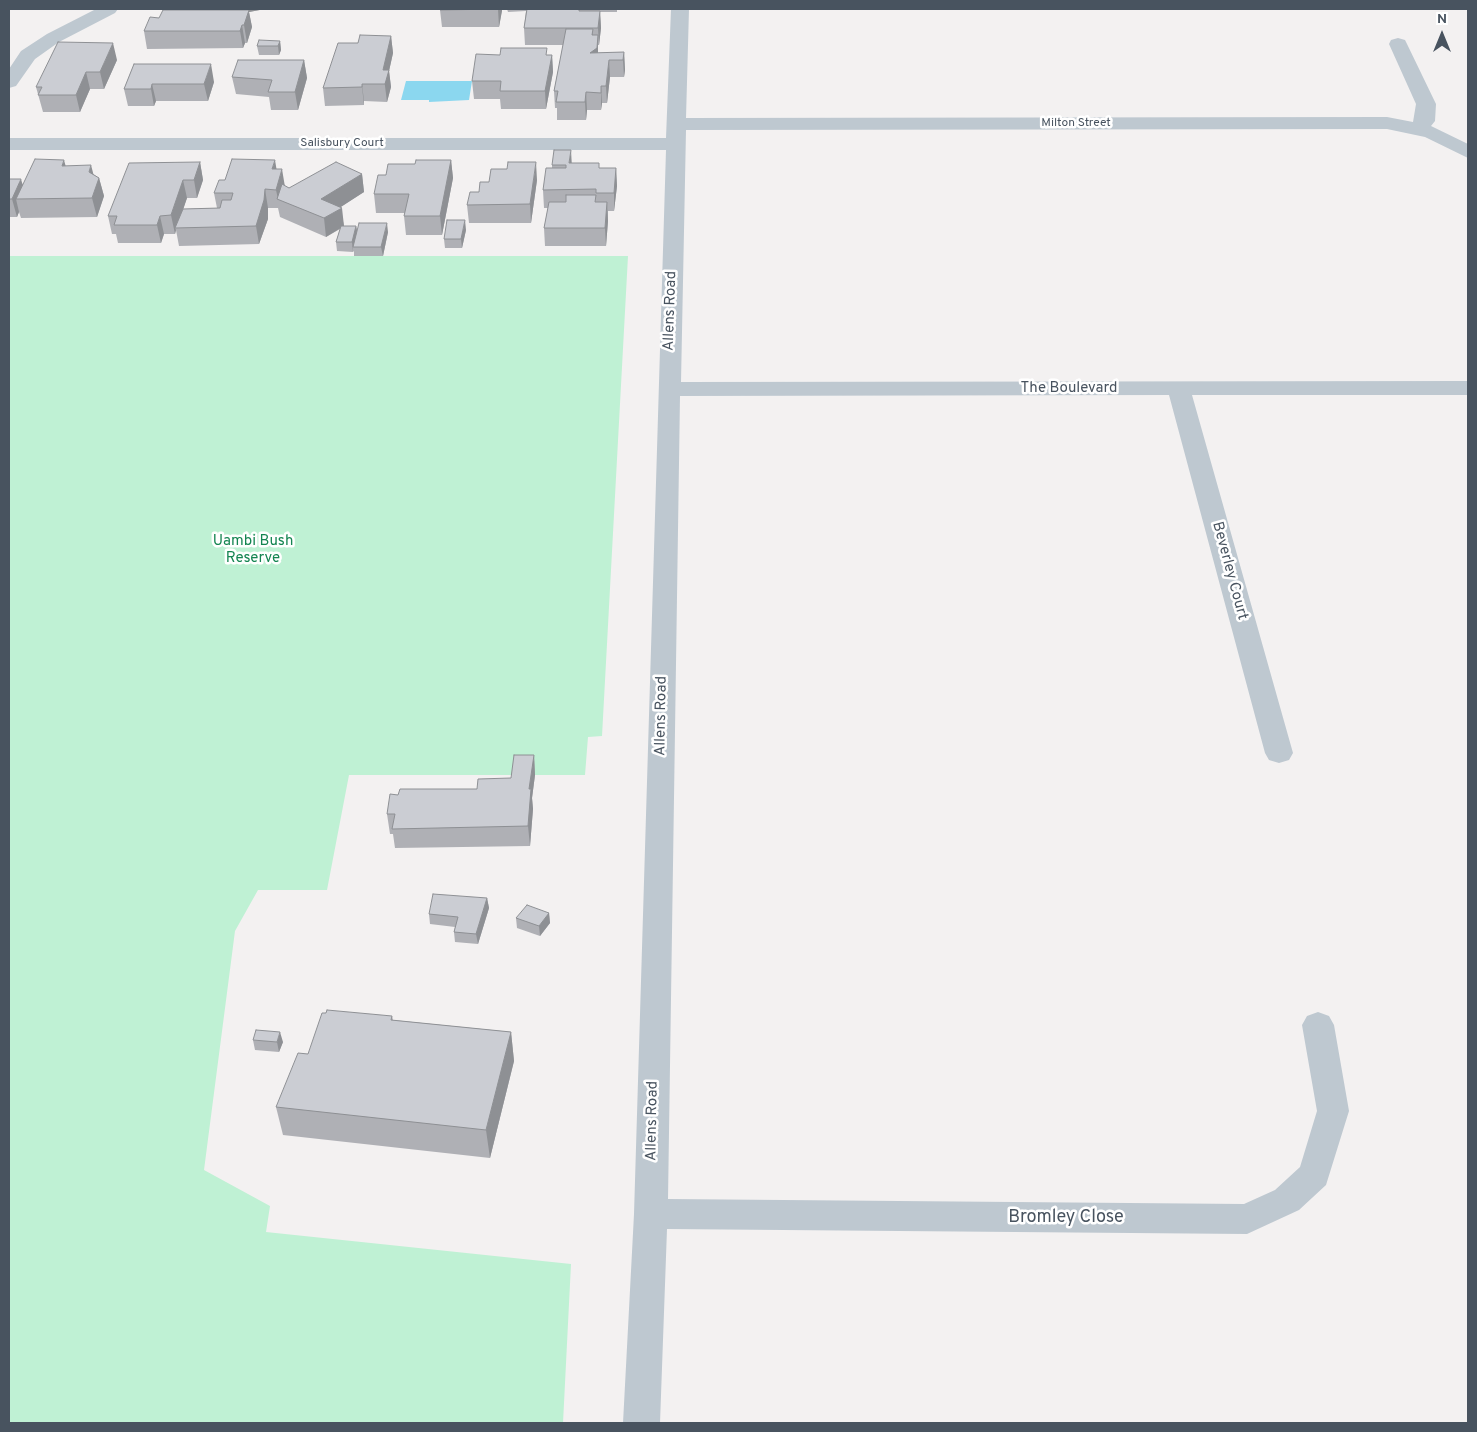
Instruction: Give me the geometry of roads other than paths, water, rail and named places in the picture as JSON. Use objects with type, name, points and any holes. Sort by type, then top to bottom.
[{"type":"street","points":[[9,82],[28,55],[53,38],[109,9]]},
{"type":"street","name":"Allens Road","points":[[641,1423],[650,1214],[669,389],[680,9]]},
{"type":"street","points":[[1398,44],[1426,104],[1425,121],[1419,128]]},
{"type":"street","name":"Milton Street","points":[[676,134],[1387,123],[1419,128],[1441,136],[1468,152]]},
{"type":"street","name":"Salisbury Court","points":[[9,144],[676,134]]},
{"type":"street","name":"The Boulevard","points":[[669,389],[1468,388]]},
{"type":"street","name":"Beverley Court","points":[[1179,389],[1280,753]]},
{"type":"street","name":"Bromley Close","points":[[650,1214],[1247,1219],[1287,1200],[1314,1175],[1334,1111],[1318,1026]]},
{"type":"water","points":[[406,81],[472,81],[469,100],[429,102],[429,100],[401,100]]},
{"type":"park label","name":"Uambi Bush Reserve","points":[[253,550]]}]
